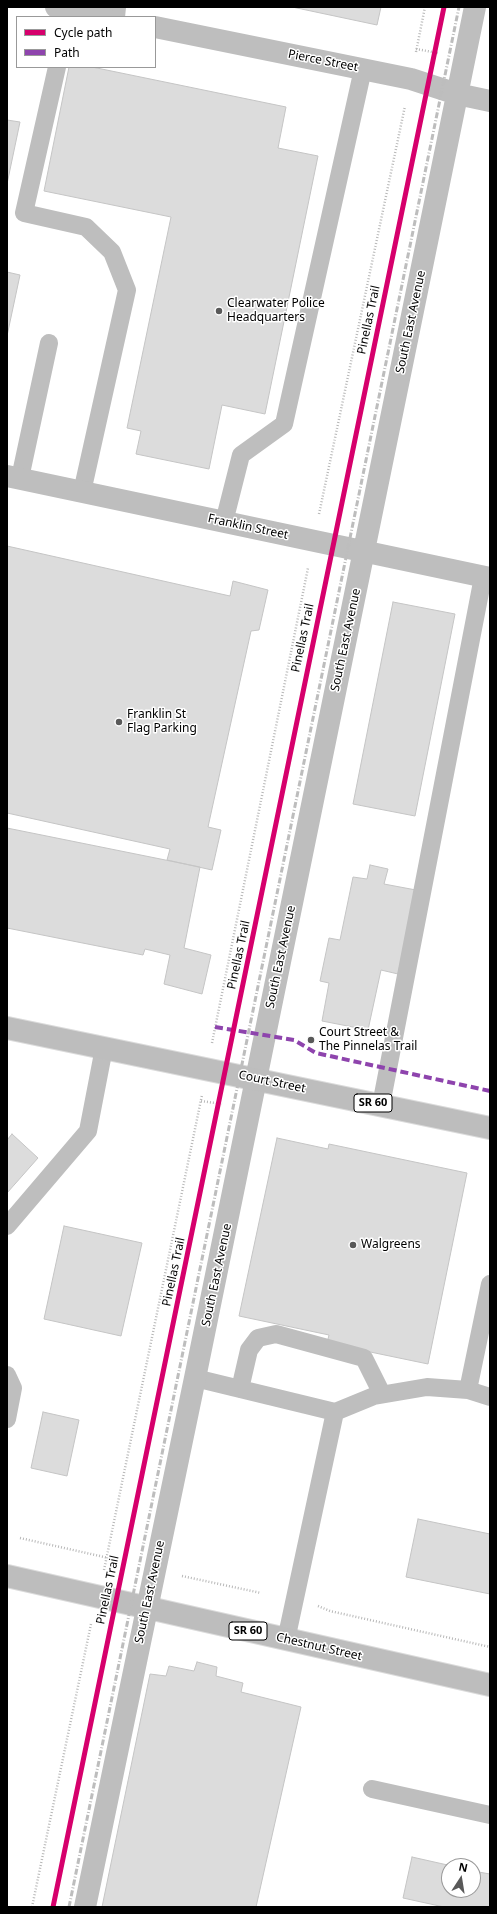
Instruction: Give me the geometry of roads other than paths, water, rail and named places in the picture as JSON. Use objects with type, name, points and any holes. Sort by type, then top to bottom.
[{"type":"main road","name":"Court Street","points":[[7,1028],[257,1078],[490,1128]]},
{"type":"main road","name":"Chestnut Street","points":[[7,1576],[490,1685]]},
{"type":"street","name":"South East Avenue","points":[[84,1907],[257,1078],[475,7]]},
{"type":"street","points":[[64,11],[97,16]]},
{"type":"street","name":"Pierce Street","points":[[156,28],[419,82],[457,94],[490,101]]},
{"type":"street","name":"Franklin Street","points":[[14,477],[486,577]]},
{"type":"lane","points":[[57,68],[24,213],[86,227],[112,252],[127,290],[82,492]]},
{"type":"lane","points":[[224,522],[241,455],[284,424],[363,70]]},
{"type":"lane","points":[[14,477],[50,343]]},
{"type":"lane","points":[[381,1105],[486,577]]},
{"type":"lane","points":[[7,1226],[88,1131],[104,1048]]},
{"type":"lane","points":[[468,1390],[490,1284]]},
{"type":"lane","points":[[240,1389],[249,1350],[258,1338],[276,1334],[364,1358],[382,1394]]},
{"type":"lane","points":[[7,1375],[13,1388],[7,1419]]},
{"type":"lane","points":[[195,1378],[334,1412],[382,1394],[427,1387],[468,1390],[490,1397]]},
{"type":"lane","points":[[286,1640],[334,1412]]},
{"type":"lane","points":[[372,1789],[490,1815]]},
{"type":"railway","points":[[69,1907],[459,7]]},
{"type":"place","name":"Clearwater Police Headquarters","points":[[219,311]]},
{"type":"place","name":"Franklin St Flag Parking","points":[[119,722]]},
{"type":"place","name":"Court Street & The Pinnelas Trail","points":[[311,1040]]},
{"type":"place","name":"Walgreens","points":[[353,1245]]}]
